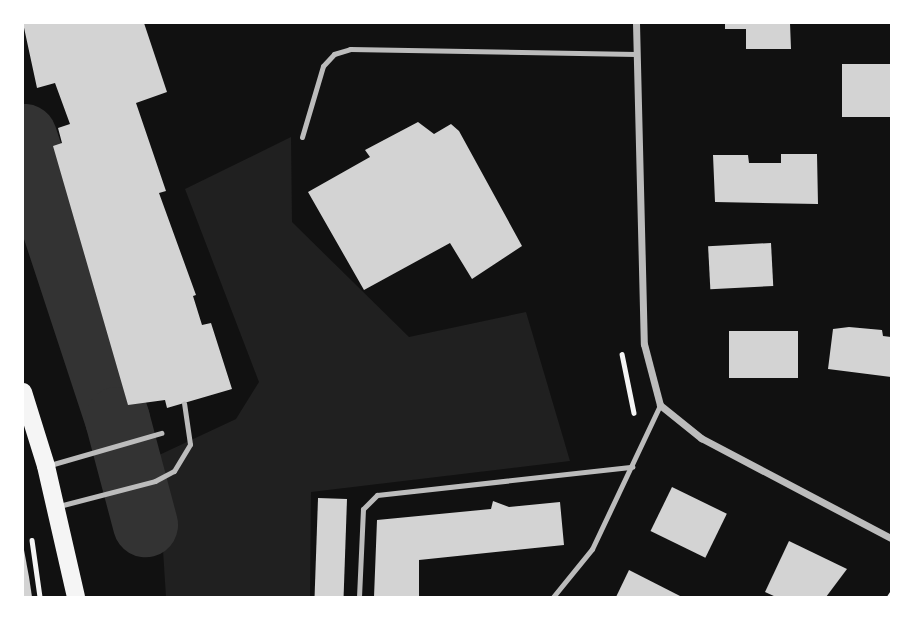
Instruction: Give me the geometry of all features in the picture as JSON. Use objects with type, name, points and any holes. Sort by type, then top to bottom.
[{"type":"main road","points":[[23,392],[46,466],[76,597]]},
{"type":"street","points":[[636,23],[644,344],[660,405],[701,438],[891,538]]},
{"type":"lane","points":[[302,137],[323,66],[334,54],[350,49],[636,54]]},
{"type":"lane","points":[[56,507],[155,481],[174,471],[190,444],[184,403]]},
{"type":"lane","points":[[553,597],[592,549],[660,405]]},
{"type":"lane","points":[[46,466],[162,433]]},
{"type":"lane","points":[[359,597],[363,509],[377,495],[632,467]]},
{"type":"path","points":[[622,345],[630,408],[647,431]]},
{"type":"path","points":[[32,536],[40,597]]},
{"type":"shaded area","points":[[291,137],[292,222],[409,337],[526,312],[570,461],[311,492],[310,597],[166,597],[157,456],[236,419],[259,382],[185,189]]},
{"type":"building","points":[[23,23],[144,23],[167,92],[136,103],[166,191],[159,193],[196,295],[193,296],[202,325],[211,323],[232,389],[167,408],[165,400],[128,405],[53,146],[62,143],[58,128],[70,124],[55,83],[37,88]]},
{"type":"building","points":[[725,23],[790,23],[791,49],[746,49],[746,29],[725,29]]},
{"type":"building","points":[[842,64],[891,64],[891,117],[842,117]]},
{"type":"building","points":[[418,122],[434,134],[451,124],[459,131],[522,246],[472,279],[450,243],[364,290],[308,192],[370,157],[365,150]]},
{"type":"building","points":[[781,154],[817,154],[818,204],[715,202],[713,155],[748,155],[749,163],[781,163]]},
{"type":"building","points":[[771,243],[773,286],[710,289],[708,246]]},
{"type":"building","points":[[849,327],[882,330],[883,336],[891,337],[891,377],[828,369],[833,329]]},
{"type":"building","points":[[729,331],[798,331],[798,378],[729,378]]},
{"type":"building","points":[[672,487],[727,514],[705,558],[651,531]]},
{"type":"building","points":[[318,498],[347,499],[344,597],[315,596]]},
{"type":"building","points":[[493,501],[509,507],[560,502],[564,545],[419,560],[419,597],[374,597],[377,520],[491,509]]},
{"type":"building","points":[[789,541],[847,569],[826,597],[776,597],[765,592]]},
{"type":"building","points":[[24,550],[29,577],[32,597],[23,597]]},
{"type":"building","points":[[629,570],[682,597],[616,597]]},
{"type":"waterway","points":[[24,136],[117,419],[145,524]]}]
